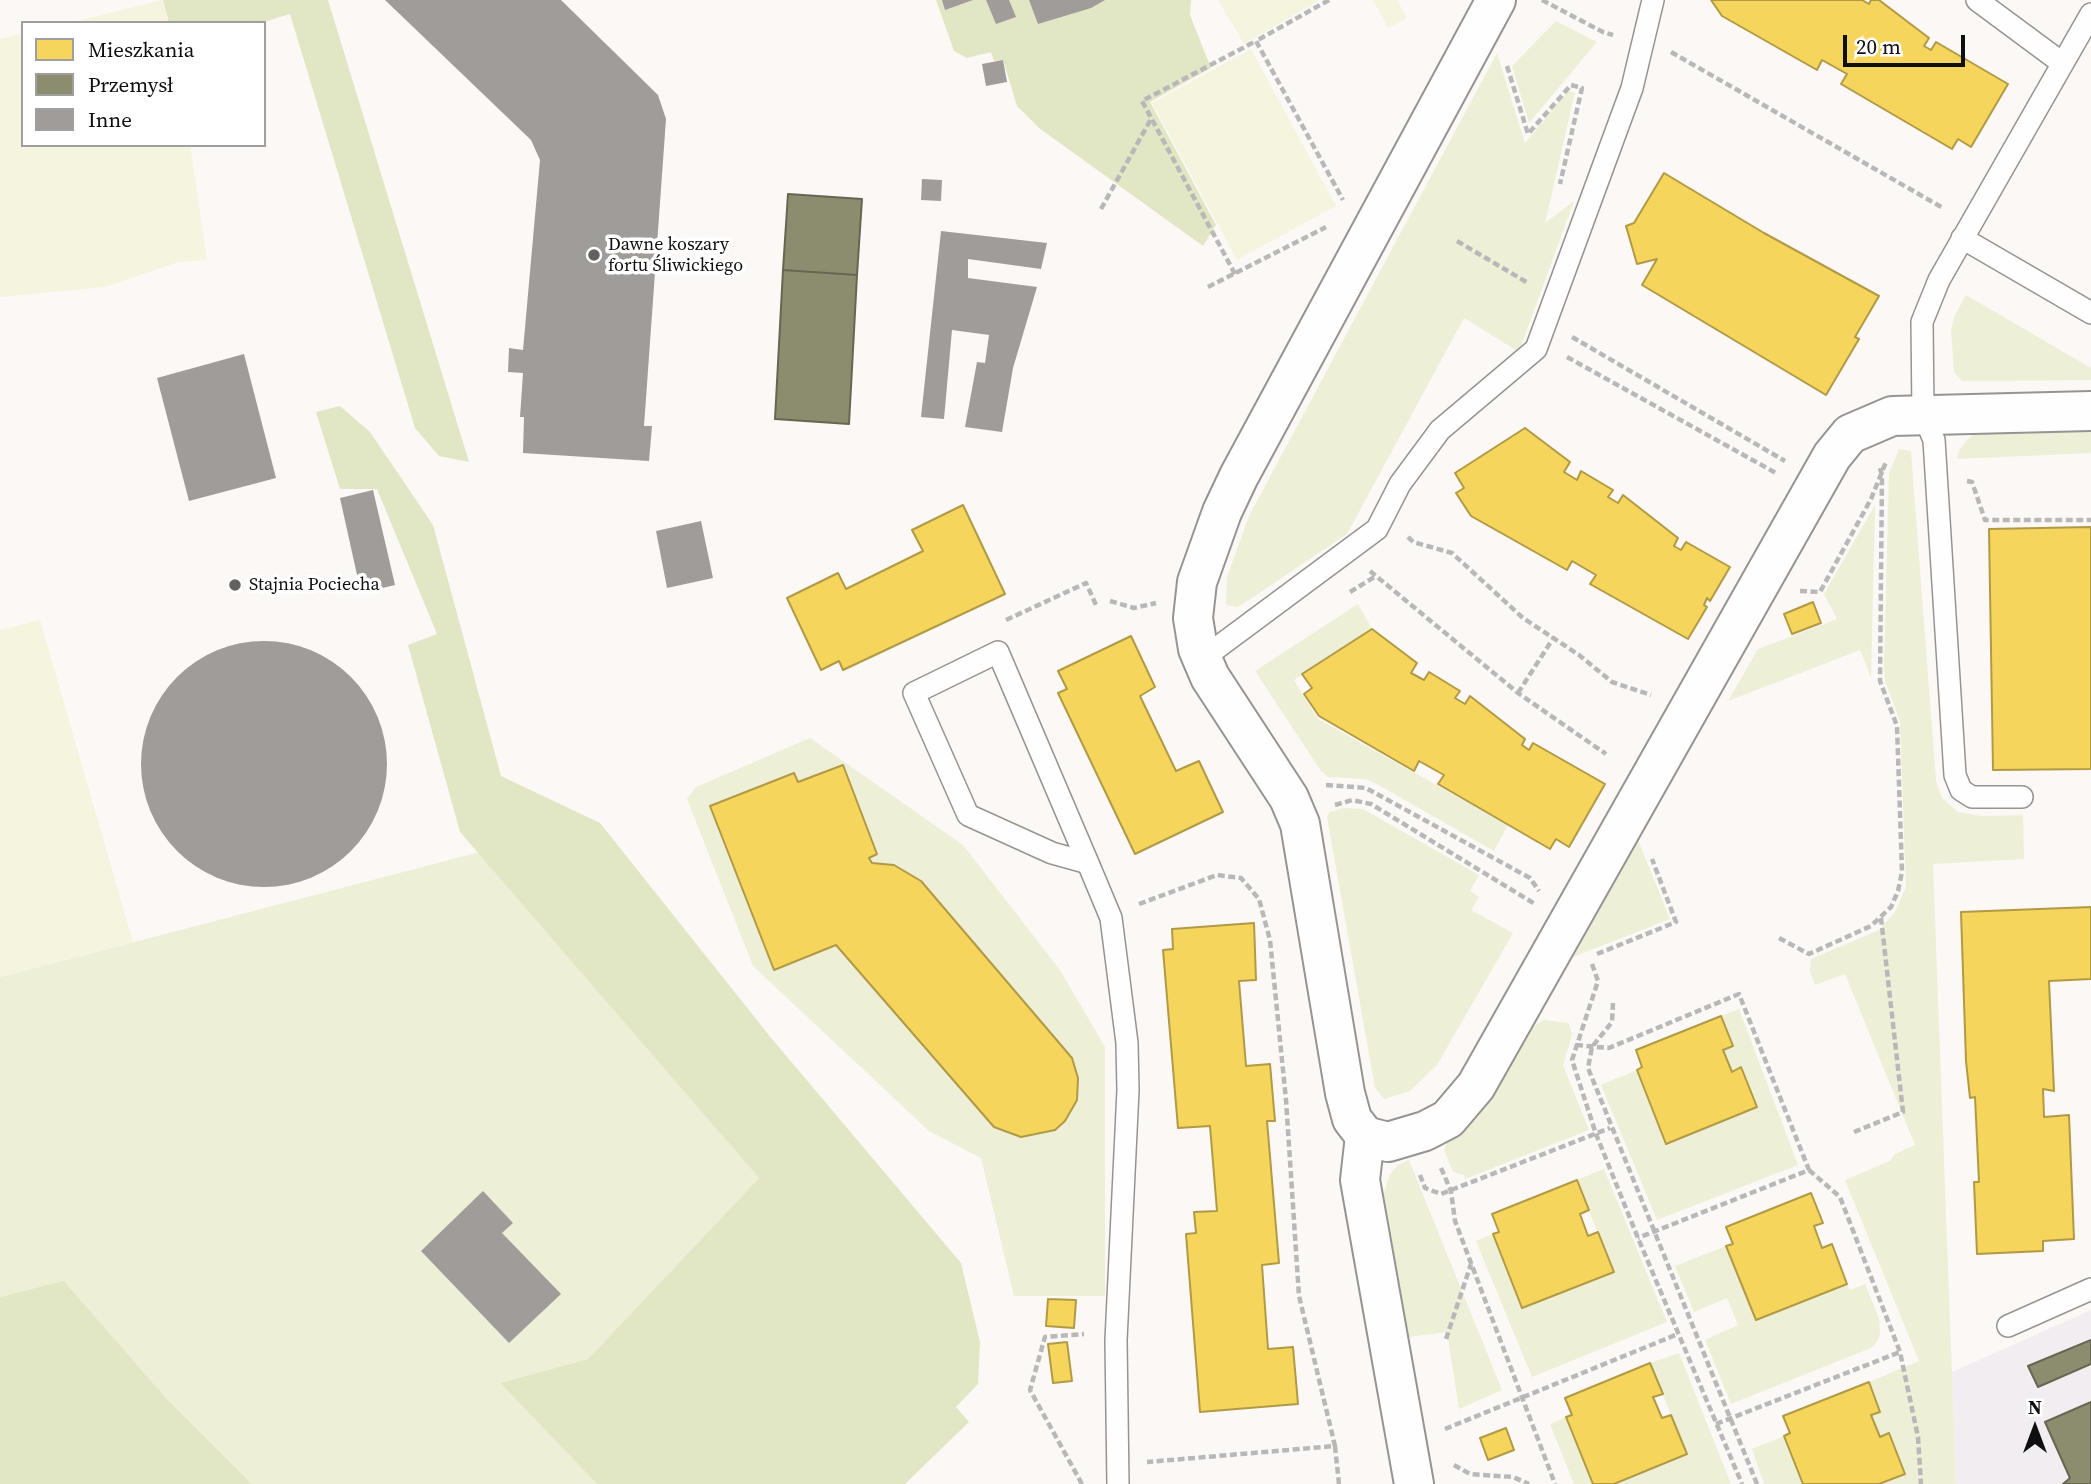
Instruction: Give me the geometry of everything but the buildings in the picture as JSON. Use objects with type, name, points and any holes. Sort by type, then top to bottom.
[{"type":"street","points":[[1496,0],[1222,512],[1197,582],[1193,618],[1202,659],[1210,677],[1273,771],[1300,824],[1345,1093],[1352,1119],[1365,1136],[1388,1142],[1448,1119],[1476,1086],[1832,456],[1850,434],[1863,426],[1892,416],[1929,427],[2091,411]]},
{"type":"street","points":[[1365,1136],[1360,1180],[1414,1484]]},
{"type":"lane","points":[[1202,659],[1346,555],[1377,529],[1400,484],[1440,430],[1536,349],[1632,88],[1653,0]]},
{"type":"lane","points":[[1977,0],[2062,63]]},
{"type":"lane","points":[[2022,797],[1972,797],[1961,790],[1955,775],[1922,322],[1939,280],[1962,238],[2091,14]]},
{"type":"lane","points":[[1962,238],[2091,313]]},
{"type":"lane","points":[[1088,863],[1052,853],[968,814],[914,693],[998,652],[1088,863],[1111,918],[1127,1043],[1128,1090],[1118,1307],[1118,1484]]},
{"type":"lane","points":[[2008,1326],[2091,1289]]},
{"type":"path","points":[[1235,274],[1142,102],[1329,0]]},
{"type":"path","points":[[1542,0],[1603,32],[1657,43],[1944,209]]},
{"type":"path","points":[[1256,41],[1344,203]]},
{"type":"path","points":[[1503,54],[1528,134],[1571,85],[1582,88],[1559,187]]},
{"type":"path","points":[[1101,209],[1152,118]]},
{"type":"path","points":[[1208,287],[1327,226]]},
{"type":"path","points":[[1457,241],[1556,298]]},
{"type":"path","points":[[1548,322],[1796,467]]},
{"type":"path","points":[[1559,352],[1762,468],[1782,475]]},
{"type":"path","points":[[1779,938],[1809,954],[1871,926],[1891,908],[1902,872],[1897,726],[1880,681],[1882,475],[1863,426]]},
{"type":"path","points":[[1797,591],[1820,592],[1882,475],[1892,440],[1929,427]]},
{"type":"path","points":[[1963,480],[1972,482],[1985,520],[2091,520]]},
{"type":"path","points":[[1432,547],[1452,553],[1523,618],[1554,637],[1612,682],[1665,700],[1688,713]]},
{"type":"path","points":[[1346,555],[1376,576],[1518,693],[1606,754]]},
{"type":"path","points":[[1358,587],[1376,576]]},
{"type":"path","points":[[1110,601],[1134,608],[1149,605]]},
{"type":"path","points":[[1518,693],[1554,637]]},
{"type":"path","points":[[1318,776],[1326,785],[1366,788],[1530,878],[1538,887],[1538,906],[1535,913]]},
{"type":"path","points":[[1331,806],[1352,800],[1371,804],[1538,906]]},
{"type":"path","points":[[1651,857],[1676,922],[1589,957],[1598,981],[1572,1060],[1596,1134],[1742,1484]]},
{"type":"path","points":[[1132,906],[1217,875],[1241,878],[1259,899],[1270,940],[1299,1297],[1335,1446],[1339,1484]]},
{"type":"path","points":[[1854,1132],[1903,1112],[1881,917]]},
{"type":"path","points":[[1576,1045],[1609,1048],[1738,994],[1809,1170],[1840,1197],[1900,1352],[1919,1437],[1921,1484]]},
{"type":"path","points":[[1613,1003],[1612,1022],[1592,1047],[1588,1068],[1610,1128],[1757,1484]]},
{"type":"path","points":[[1406,1137],[1425,1188],[1441,1194],[1610,1128]]},
{"type":"path","points":[[1638,1238],[1809,1170]]},
{"type":"path","points":[[1446,1339],[1471,1263]]},
{"type":"path","points":[[1082,1484],[1030,1390],[1045,1337],[1095,1333],[1092,1307],[1118,1307]]},
{"type":"path","points":[[1406,1437],[1439,1431],[1678,1334]]},
{"type":"path","points":[[1716,1424],[1900,1352]]},
{"type":"path","points":[[1139,1463],[1335,1446]]},
{"type":"path","points":[[1450,1456],[1455,1468],[1462,1471],[1513,1477],[1529,1484]]},
{"type":"shaded area","points":[[2091,1310],[2091,1484],[1956,1484],[1952,1372]]},
{"type":"green space","points":[[163,0],[328,0],[469,462],[439,456],[415,428],[290,14],[266,21],[168,21]]},
{"type":"green space","points":[[163,0],[168,21],[76,21]]},
{"type":"green space","points":[[936,0],[1191,0],[1190,15],[1211,68],[1150,102],[1216,225],[1203,246],[1039,128],[1017,106],[1003,60],[994,61],[991,52],[967,58],[954,51]]},
{"type":"green space","points":[[1218,0],[1320,0],[1244,44]]},
{"type":"green space","points":[[1373,0],[1397,0],[1407,18],[1388,28]]},
{"type":"green space","points":[[1556,21],[1597,42],[1529,123],[1512,66]]},
{"type":"green space","points":[[21,34],[21,147],[190,147],[207,260],[178,262],[106,287],[0,297],[0,39]]},
{"type":"green space","points":[[1251,49],[1336,206],[1237,260],[1152,103]]},
{"type":"green space","points":[[1497,53],[1525,143],[1568,91],[1575,92],[1545,223],[1574,201],[1519,352],[1464,318],[1347,534],[1237,607],[1226,605],[1227,577],[1249,516]]},
{"type":"green space","points":[[1966,295],[2091,368],[2091,380],[1962,381],[1954,372],[1951,329]]},
{"type":"green space","points":[[340,406],[370,432],[433,525],[501,776],[600,823],[772,1039],[961,1263],[980,1342],[978,1384],[956,1407],[969,1422],[905,1484],[597,1484],[500,1383],[588,1359],[759,1178],[460,832],[408,645],[437,634],[377,489],[340,489],[316,412]]},
{"type":"green space","points":[[2091,427],[2091,453],[1957,459],[1960,449],[1971,436],[1990,428]]},
{"type":"green space","points":[[1899,449],[1911,451],[1936,781],[1942,798],[1958,812],[1981,816],[2023,815],[2024,859],[1933,864],[1956,1484],[1879,1484],[1905,1473],[1889,1434],[1880,1437],[1871,1415],[1880,1412],[1869,1382],[1919,1361],[1845,1180],[1890,1161],[1895,1154],[1915,1145],[1845,974],[1815,985],[1810,972],[1811,959],[1879,930],[1895,912],[1906,887],[1900,721],[1885,681],[1884,666],[1889,473]]},
{"type":"green space","points":[[1875,505],[1871,677],[1860,650],[1728,701],[1758,649],[1837,619],[1824,594]]},
{"type":"green space","points":[[1358,604],[1372,629],[1294,680],[1318,719],[1508,825],[1494,851],[1375,783],[1365,779],[1328,777],[1321,771],[1255,671]]},
{"type":"green space","points":[[40,620],[133,942],[0,977],[0,630]]},
{"type":"green space","points":[[810,738],[963,845],[1060,970],[1105,1047],[1105,1296],[1014,1296],[981,1158],[929,1131],[753,966],[687,799],[696,787]]},
{"type":"green space","points":[[1344,808],[1363,809],[1479,875],[1470,891],[1479,897],[1471,910],[1513,933],[1437,1065],[1410,1091],[1384,1099],[1375,1088],[1327,817],[1330,812]]},
{"type":"green space","points":[[1638,841],[1670,919],[1573,957]]},
{"type":"green space","points":[[480,852],[759,1178],[588,1359],[500,1383],[597,1484],[252,1484],[166,1398],[65,1282],[0,1297],[0,977]]},
{"type":"green space","points":[[1739,1009],[1798,1165],[1657,1220],[1601,1085],[1637,1070],[1667,1144],[1757,1107],[1742,1068],[1732,1072],[1723,1050],[1733,1046],[1721,1016]]},
{"type":"green space","points":[[1544,1020],[1569,1023],[1572,1035],[1563,1065],[1589,1130],[1465,1179],[1464,1175],[1453,1172],[1444,1150],[1447,1143],[1467,1126],[1525,1031]]},
{"type":"green space","points":[[1409,1160],[1502,1390],[1459,1409],[1447,1332],[1408,1337],[1384,1193],[1390,1174],[1398,1165]]},
{"type":"green space","points":[[1604,1169],[1667,1322],[1532,1377],[1476,1241],[1493,1234],[1523,1308],[1613,1272],[1577,1180]]},
{"type":"green space","points":[[1726,1246],[1756,1320],[1847,1284],[1850,1290],[1865,1284],[1879,1318],[1880,1335],[1877,1342],[1871,1348],[1731,1404],[1705,1340],[1738,1325],[1727,1298],[1694,1312],[1675,1266]]},
{"type":"green space","points":[[64,1281],[166,1398],[252,1484],[0,1484],[0,1297]]},
{"type":"green space","points":[[1679,1353],[1731,1484],[1614,1484],[1687,1454],[1650,1363]]},
{"type":"green space","points":[[1566,1417],[1593,1484],[1574,1484],[1550,1424]]},
{"type":"green space","points":[[1784,1436],[1803,1484],[1764,1484],[1752,1449]]},
{"type":"place","name":"Dawne koszary fortu Śliwickiego","points":[[594,255]]},
{"type":"place","name":"Stajnia Pociecha","points":[[235,585]]}]
